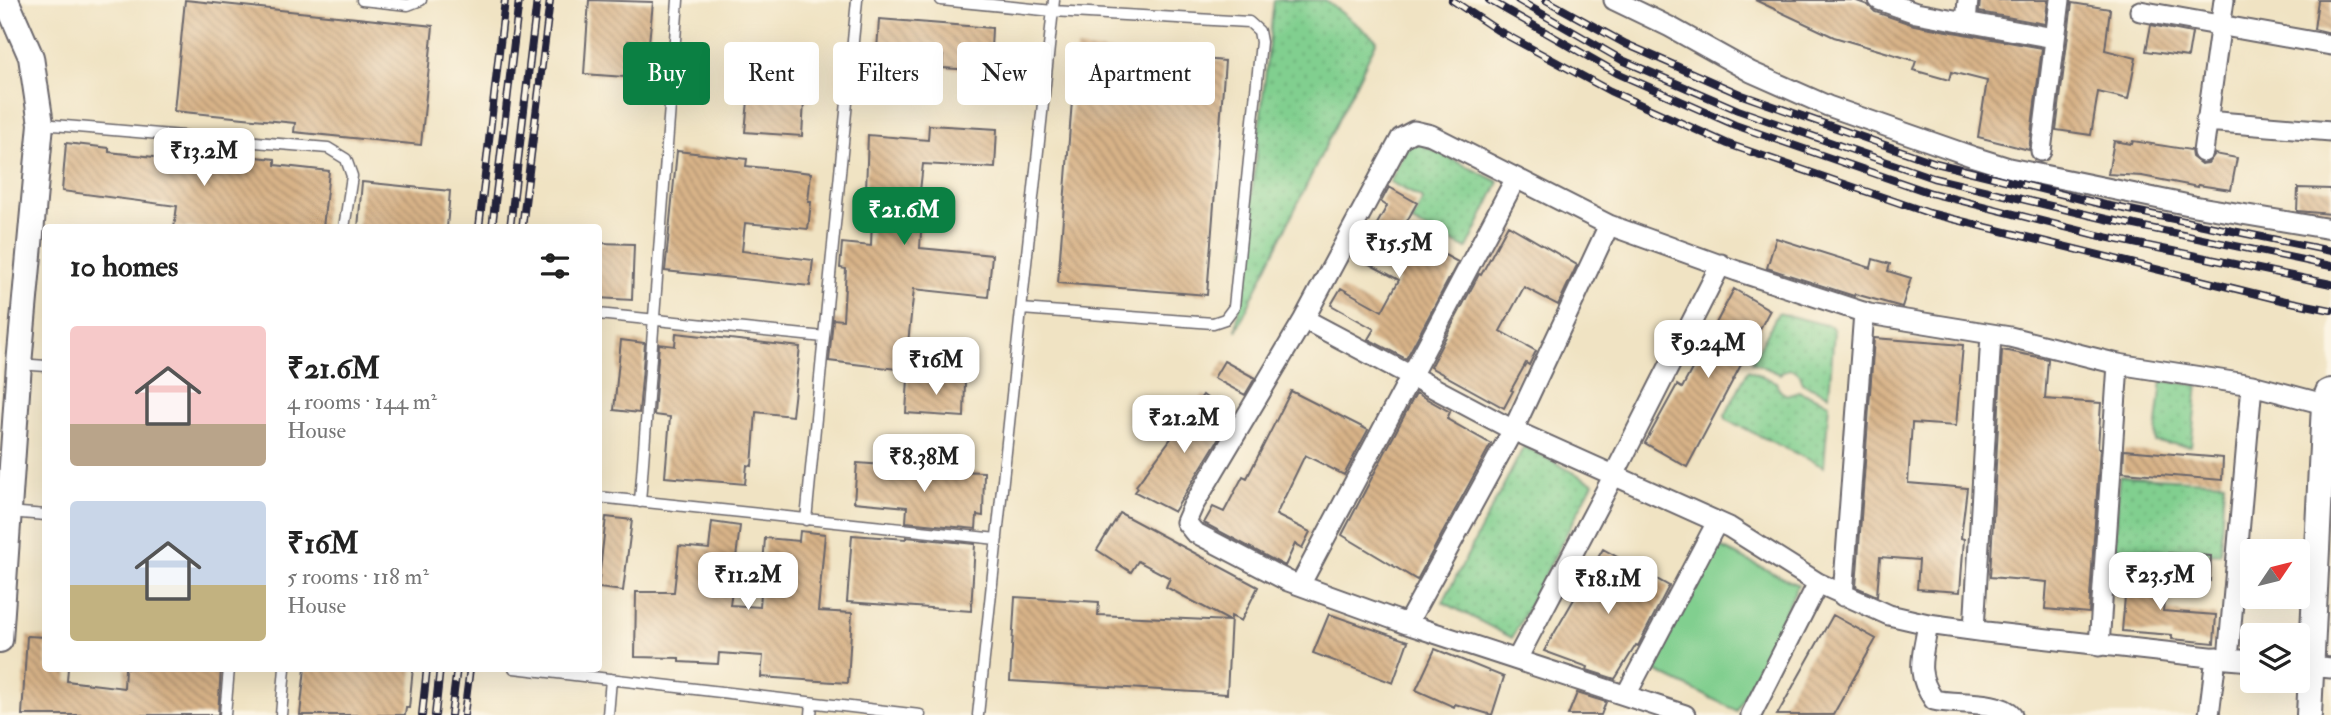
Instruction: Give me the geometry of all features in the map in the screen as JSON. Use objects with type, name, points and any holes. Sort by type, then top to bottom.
[{"type":"street","points":[[0,640],[7,512],[6,449],[19,364],[41,124],[31,57],[6,0]]},
{"type":"street","points":[[1614,0],[1670,27],[1751,72],[1828,106],[1974,157],[2009,168],[2194,206],[2331,229]]},
{"type":"street","points":[[1879,0],[1916,13],[2054,38]]},
{"type":"street","points":[[1966,22],[1968,0]]},
{"type":"street","points":[[2041,152],[2060,0]]},
{"type":"street","points":[[2203,152],[2224,0]]},
{"type":"street","points":[[2140,11],[2331,45]]},
{"type":"street","points":[[2206,121],[2331,131]]},
{"type":"street","points":[[1685,715],[1300,586],[1194,532],[1186,522],[1304,319],[1401,138],[1414,131],[1431,135],[1609,225],[1864,312],[1991,334],[2118,364],[2327,397],[2314,667],[2309,715]]},
{"type":"street","points":[[1300,586],[1517,178]]},
{"type":"street","points":[[1407,624],[1513,430],[1609,225]]},
{"type":"street","points":[[1517,659],[1721,264]]},
{"type":"street","points":[[1843,596],[1864,312]]},
{"type":"street","points":[[1304,319],[1513,430],[1717,522],[1818,583],[1889,615],[1928,624],[2099,646],[2240,660]]},
{"type":"street","points":[[1974,630],[1991,334]]},
{"type":"street","points":[[2099,646],[2118,364]]},
{"type":"street","points":[[2209,715],[2222,658],[2252,385]]},
{"type":"street","points":[[1626,695],[1717,522]]},
{"type":"street","points":[[1751,715],[1818,583]]},
{"type":"street","points":[[1928,624],[1921,669],[1924,685],[1934,700],[1950,704],[1987,705],[2008,710],[2012,715]]},
{"type":"lane","points":[[362,0],[408,5],[421,0]]},
{"type":"lane","points":[[640,502],[678,0]]},
{"type":"lane","points":[[806,520],[856,0]]},
{"type":"lane","points":[[941,0],[1053,11],[1250,22],[1259,31],[1261,42],[1234,307],[1225,319],[1213,323],[1021,309]]},
{"type":"lane","points":[[978,715],[1054,0]]},
{"type":"lane","points":[[41,124],[328,148],[346,159],[352,176],[345,224]]},
{"type":"lane","points":[[602,314],[824,337]]},
{"type":"lane","points":[[19,364],[42,366]]},
{"type":"lane","points":[[602,497],[997,539]]},
{"type":"lane","points":[[7,512],[42,515]]},
{"type":"lane","points":[[225,715],[229,672]]},
{"type":"lane","points":[[281,715],[285,672]]},
{"type":"lane","points":[[546,672],[920,715]]},
{"type":"lane","points":[[608,715],[611,680]]},
{"type":"lane","points":[[811,715],[812,702]]},
{"type":"green space","points":[[1274,0],[1325,0],[1377,40],[1236,331]]},
{"type":"green space","points":[[1410,139],[1499,182],[1467,249],[1412,222],[1423,199],[1390,182]]},
{"type":"green space","points":[[1778,313],[1831,326],[1834,331],[1829,395],[1802,383],[1801,376],[1794,370],[1789,369],[1780,374],[1752,362]]},
{"type":"green space","points":[[1748,370],[1776,382],[1784,394],[1791,395],[1798,391],[1829,403],[1824,467],[1727,420],[1725,416]]},
{"type":"green space","points":[[2162,381],[2198,385],[2191,446],[2155,442]]},
{"type":"green space","points":[[1524,446],[1593,483],[1512,638],[1443,602]]},
{"type":"green space","points":[[2119,476],[2224,482],[2220,554],[2115,548]]},
{"type":"green space","points":[[1714,544],[1798,585],[1737,711],[1653,670]]},
{"type":"building","points":[[185,0],[433,26],[421,145],[294,132],[295,123],[174,111]]},
{"type":"building","points":[[589,0],[653,2],[649,42],[623,42],[623,77],[584,74]]},
{"type":"building","points":[[1755,0],[1854,0],[1868,5],[1875,12],[1914,25],[2042,48],[2029,150],[1978,137],[1987,81],[1951,72],[1949,80],[1913,70],[1916,61],[1834,37]]},
{"type":"building","points":[[1980,0],[2048,0],[2045,24],[1979,12]]},
{"type":"building","points":[[2318,0],[2331,0],[2331,33],[2314,29]]},
{"type":"building","points":[[2072,3],[2110,9],[2105,50],[2136,58],[2128,99],[2098,92],[2091,135],[2056,130]]},
{"type":"building","points":[[879,19],[992,28],[991,42],[957,42],[957,69],[943,68],[943,42],[878,42]]},
{"type":"building","points":[[2151,25],[2192,33],[2188,57],[2146,51]]},
{"type":"building","points":[[1215,60],[1225,61],[1207,295],[1058,283],[1072,105],[1215,105]]},
{"type":"building","points":[[748,105],[804,105],[802,136],[745,132]]},
{"type":"building","points":[[929,125],[997,129],[995,168],[923,164],[919,200],[923,200],[920,248],[992,255],[988,297],[914,289],[905,370],[829,361],[833,319],[843,320],[846,269],[840,268],[842,243],[871,246],[873,191],[866,190],[868,135],[928,140]]},
{"type":"building","points":[[2114,141],[2132,144],[2133,141],[2191,150],[2192,157],[2201,164],[2208,163],[2215,154],[2237,158],[2231,190],[2198,187],[2142,176],[2108,174]]},
{"type":"building","points":[[66,143],[109,148],[109,152],[181,160],[182,154],[235,159],[235,155],[275,159],[275,165],[329,171],[323,224],[175,224],[177,206],[62,191]]},
{"type":"building","points":[[677,151],[747,159],[746,166],[811,173],[808,229],[745,223],[742,251],[813,260],[810,286],[665,271]]},
{"type":"building","points":[[362,182],[450,191],[447,224],[358,224]]},
{"type":"building","points":[[1389,187],[1417,203],[1401,232],[1458,262],[1406,359],[1368,339],[1374,329],[1331,305],[1341,288],[1382,311],[1399,280],[1358,258],[1387,206],[1381,202]]},
{"type":"building","points":[[2298,188],[2331,189],[2331,214],[2297,211]]},
{"type":"building","points":[[1508,225],[1577,265],[1558,305],[1524,287],[1500,331],[1536,351],[1529,365],[1526,363],[1504,408],[1430,367]]},
{"type":"building","points":[[1776,238],[1871,268],[1873,259],[1890,264],[1888,271],[1911,278],[1902,307],[1855,294],[1854,296],[1767,268]]},
{"type":"building","points":[[602,243],[634,244],[632,300],[602,298]]},
{"type":"building","points":[[1734,289],[1770,310],[1687,467],[1645,443],[1677,385],[1682,388]]},
{"type":"building","points":[[676,333],[800,347],[792,416],[756,412],[752,466],[747,465],[745,484],[665,477],[670,417],[654,415],[659,344],[675,346]]},
{"type":"building","points":[[1874,338],[1963,345],[1956,426],[1912,423],[1908,483],[1967,488],[1961,538],[1964,539],[1960,592],[1917,589],[1919,560],[1880,557],[1877,596],[1856,587]]},
{"type":"building","points":[[621,340],[645,343],[639,413],[614,410]]},
{"type":"building","points":[[2002,350],[2048,359],[2045,399],[2101,403],[2089,613],[2045,609],[2047,582],[1990,577]]},
{"type":"building","points":[[1224,361],[1255,378],[1245,395],[1214,378]]},
{"type":"building","points":[[908,378],[965,381],[964,417],[906,413]]},
{"type":"building","points":[[1291,391],[1368,430],[1344,475],[1305,455],[1276,515],[1310,532],[1302,548],[1295,544],[1285,566],[1204,523],[1213,507],[1224,512],[1243,476],[1247,478]]},
{"type":"building","points":[[1416,393],[1450,412],[1447,419],[1491,444],[1417,580],[1342,535]]},
{"type":"building","points":[[1203,395],[1232,417],[1174,512],[1135,492],[1138,488],[1136,486]]},
{"type":"building","points":[[2124,450],[2223,458],[2222,480],[2123,472]]},
{"type":"building","points":[[857,463],[897,466],[896,469],[984,472],[983,516],[977,515],[976,529],[906,522],[907,507],[854,502]]},
{"type":"building","points":[[1120,513],[1258,587],[1241,621],[1231,616],[1227,694],[1010,681],[1015,597],[1099,602],[1098,615],[1230,621],[1166,587],[1170,578],[1138,561],[1131,572],[1097,550]]},
{"type":"building","points":[[606,517],[632,520],[623,591],[602,588]]},
{"type":"building","points":[[712,522],[740,526],[730,605],[760,607],[765,538],[799,541],[800,531],[825,534],[818,611],[852,613],[848,683],[761,677],[763,656],[719,653],[718,664],[679,662],[679,658],[635,657],[636,592],[674,592],[679,546],[709,549]]},
{"type":"building","points":[[852,535],[975,544],[971,611],[847,602]]},
{"type":"building","points":[[1603,549],[1669,586],[1638,646],[1636,645],[1615,679],[1544,651]]},
{"type":"building","points":[[2168,553],[2211,556],[2210,581],[2166,577]]},
{"type":"building","points":[[2116,576],[2166,580],[2163,611],[2216,615],[2214,643],[2172,639],[2172,635],[2122,631],[2125,597],[2115,596]]},
{"type":"building","points":[[1329,614],[1408,641],[1393,683],[1313,653]]},
{"type":"building","points":[[1833,615],[1876,639],[1833,715],[1777,715]]},
{"type":"building","points":[[27,636],[42,637],[42,672],[68,672],[67,681],[124,688],[125,672],[221,672],[218,715],[22,715]]},
{"type":"building","points":[[1435,649],[1504,677],[1492,715],[1455,704],[1454,707],[1416,690]]},
{"type":"building","points":[[305,672],[413,672],[409,708],[406,708],[405,715],[300,715]]},
{"type":"building","points":[[1577,693],[1606,702],[1601,715],[1568,715]]},
{"type":"railway","points":[[479,224],[505,0]]},
{"type":"railway","points":[[492,224],[519,0]]},
{"type":"railway","points":[[510,224],[537,0]]},
{"type":"railway","points":[[522,224],[550,0]]},
{"type":"railway","points":[[1452,0],[1497,30],[1610,91],[1728,144],[1929,213],[2331,310]]},
{"type":"railway","points":[[1489,0],[1617,73],[1735,125],[1931,193],[2105,237],[2331,284]]},
{"type":"railway","points":[[1518,0],[1622,60],[1738,110],[1933,178],[2106,219],[2331,266]]},
{"type":"railway","points":[[1546,0],[1626,44],[1742,95],[1936,163],[2105,205],[2331,251]]},
{"type":"railway","points":[[422,715],[427,672]]},
{"type":"railway","points":[[435,715],[440,672]]},
{"type":"railway","points":[[451,715],[456,672]]},
{"type":"railway","points":[[464,715],[469,672]]}]
